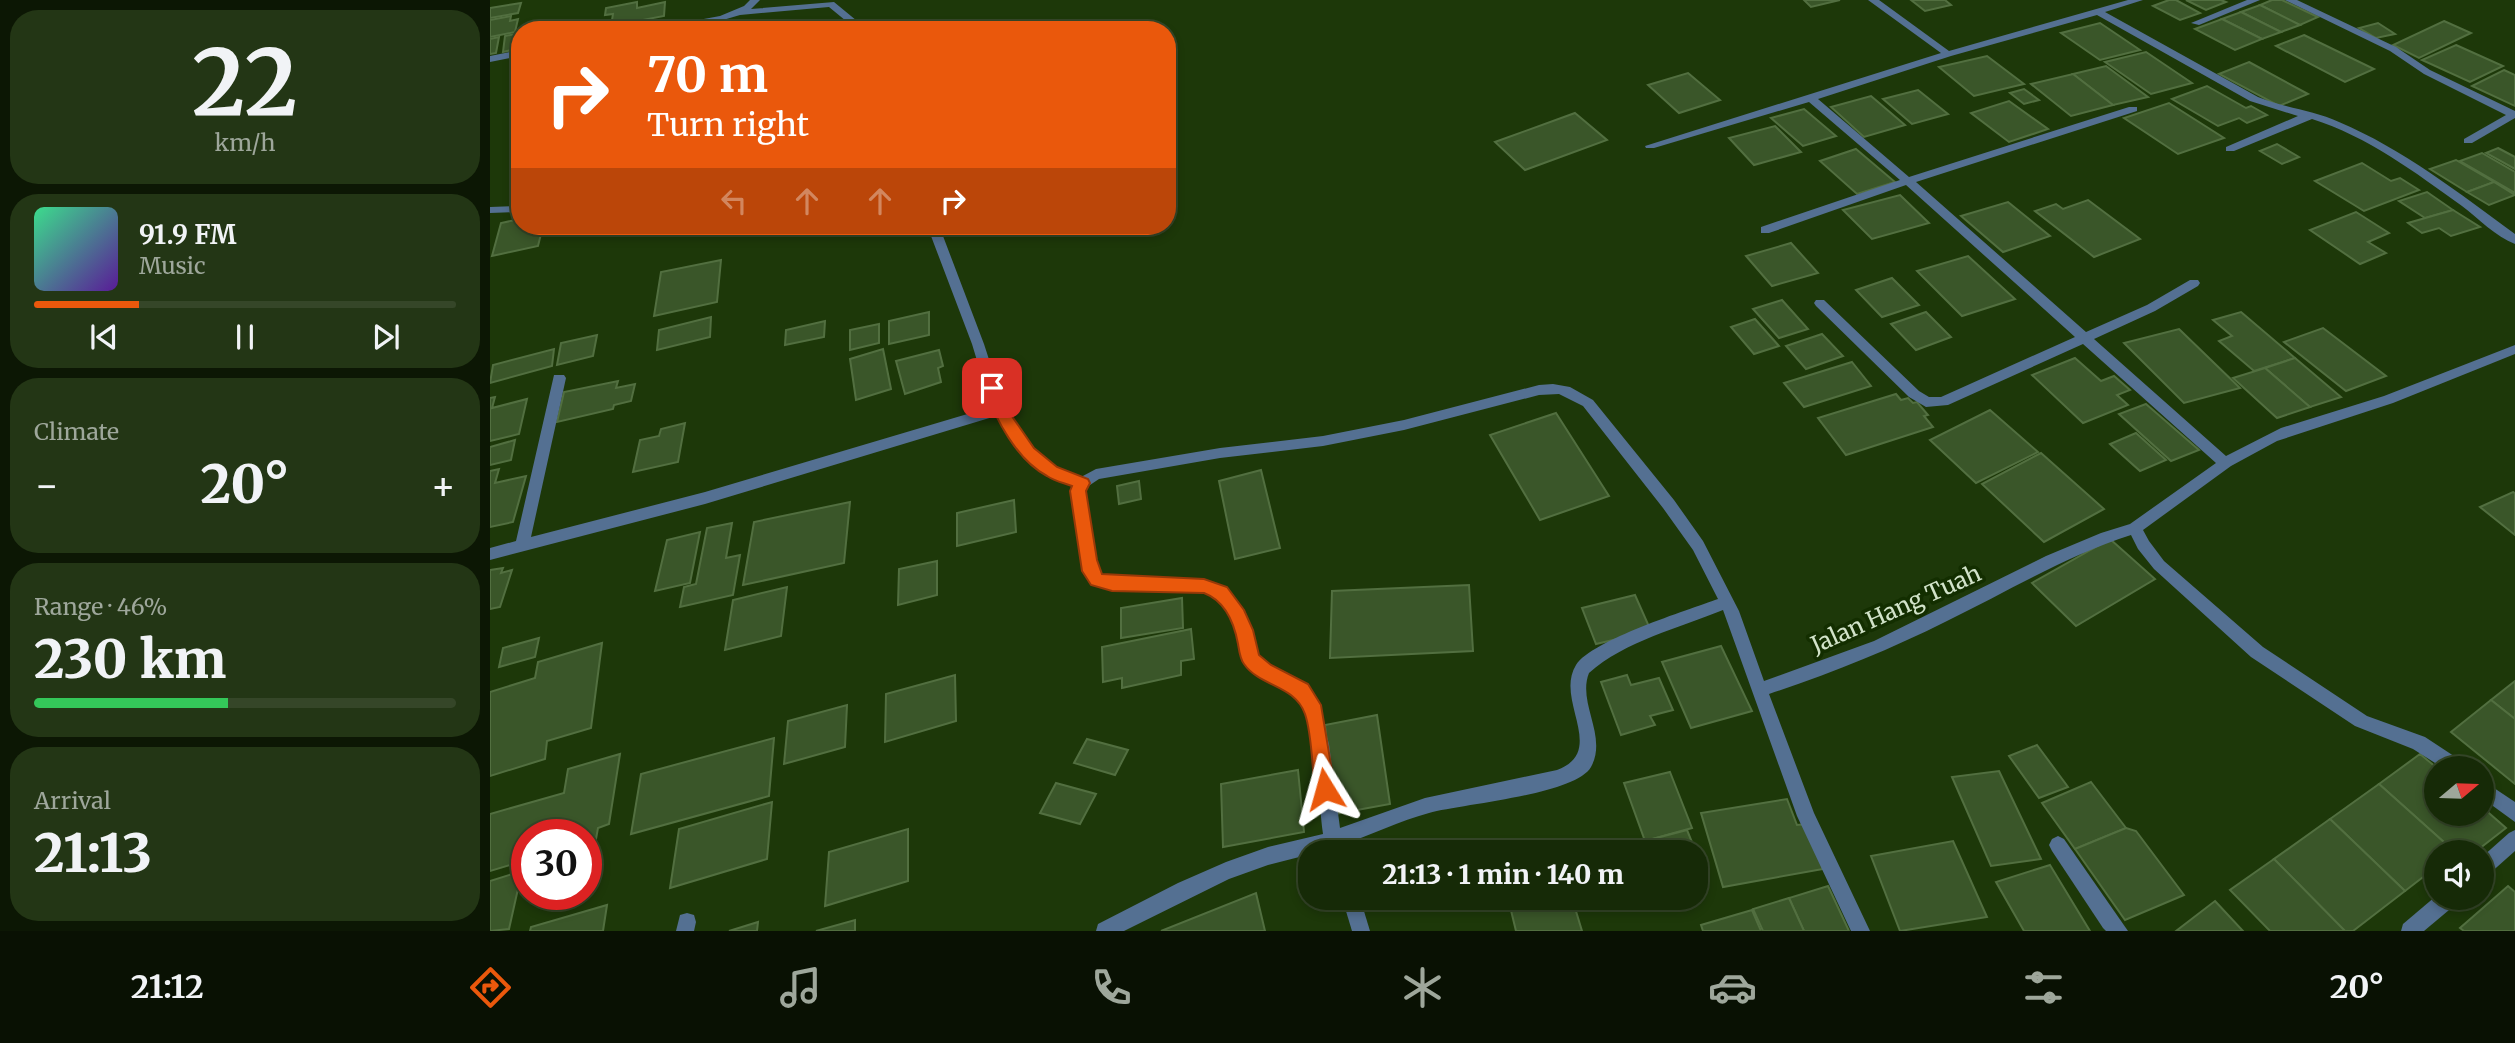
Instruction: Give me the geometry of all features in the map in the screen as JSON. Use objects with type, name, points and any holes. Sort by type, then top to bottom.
[{"type":"street","points":[[742,13],[755,0]]},
{"type":"street","points":[[1873,0],[1948,54]]},
{"type":"street","points":[[1650,146],[1948,54],[2100,13],[2138,0]]},
{"type":"street","points":[[2196,23],[2255,0]]},
{"type":"street","points":[[2290,0],[2393,48],[2427,72],[2514,115]]},
{"type":"street","points":[[698,21],[742,13],[831,4],[852,21]]},
{"type":"street","points":[[2100,13],[2254,99],[2277,109],[2337,124],[2467,205],[2515,240]]},
{"type":"street","points":[[490,59],[511,55]]},
{"type":"street","points":[[1811,98],[2225,463]]},
{"type":"street","points":[[1765,230],[1975,158],[2133,109]]},
{"type":"street","points":[[2230,149],[2309,115]]},
{"type":"street","points":[[2468,141],[2514,115]]},
{"type":"street","points":[[490,210],[511,209]]},
{"type":"street","points":[[936,235],[969,320],[999,410],[1029,453],[1051,472],[1082,483]]},
{"type":"street","points":[[1820,303],[1914,394],[1926,402],[1943,401],[2151,308],[2194,283]]},
{"type":"street","name":"Jalan Hang Tuah","points":[[1759,690],[1916,629],[2086,543],[2135,528],[2171,505],[2225,463],[2261,442],[2305,424],[2372,406],[2515,349]]},
{"type":"street","points":[[522,546],[559,378]]},
{"type":"street","points":[[1333,840],[1314,712],[1301,690],[1264,671],[1250,659],[1244,630],[1236,610],[1221,592],[1213,588],[1097,580],[1090,571],[1078,491],[1082,483],[1096,474],[1220,453],[1322,441],[1404,425],[1556,388],[1573,392],[1588,403],[1682,524],[1709,564],[1727,602],[1806,816],[1861,931]]},
{"type":"street","points":[[490,554],[705,498],[999,410]]},
{"type":"street","points":[[2135,528],[2143,545],[2159,565],[2257,652],[2361,720],[2419,743],[2439,756]]},
{"type":"street","points":[[1348,840],[1426,806],[1548,780],[1577,771],[1586,757],[1589,737],[1579,684],[1582,668],[1603,652],[1727,602]]},
{"type":"street","points":[[2494,797],[2515,814]]},
{"type":"street","points":[[2494,858],[2515,839]]},
{"type":"street","points":[[2058,845],[2119,931]]},
{"type":"street","points":[[1105,931],[1158,902],[1268,856],[1298,851]]},
{"type":"street","points":[[1355,910],[1361,931]]},
{"type":"street","points":[[2410,931],[2434,910]]},
{"type":"building","points":[[1804,0],[1840,0],[1811,7]]},
{"type":"building","points":[[1911,0],[1945,0],[1951,5],[1925,11]]},
{"type":"building","points":[[2176,0],[2200,13],[2180,20],[2153,6]]},
{"type":"building","points":[[2186,0],[2221,0],[2226,2],[2206,10]]},
{"type":"building","points":[[2272,0],[2282,0],[2318,17],[2300,25],[2260,5]]},
{"type":"building","points":[[637,2],[637,8],[665,2],[664,16],[638,21],[612,21],[613,14],[605,15],[606,8]]},
{"type":"building","points":[[521,3],[518,13],[490,18],[490,8]]},
{"type":"building","points":[[2260,5],[2300,25],[2281,32],[2241,12]]},
{"type":"building","points":[[2241,12],[2281,32],[2262,39],[2222,19]]},
{"type":"building","points":[[511,16],[510,21],[518,19],[511,21],[511,33],[490,37],[490,20]]},
{"type":"building","points":[[2222,19],[2262,39],[2235,50],[2195,29]]},
{"type":"building","points":[[2444,21],[2471,33],[2419,58],[2393,45]]},
{"type":"building","points":[[2100,23],[2140,50],[2100,60],[2061,33]]},
{"type":"building","points":[[2378,23],[2395,34],[2376,38],[2359,28]]},
{"type":"building","points":[[511,35],[511,50],[503,52],[505,36]]},
{"type":"building","points":[[2304,35],[2374,69],[2345,82],[2276,46]]},
{"type":"building","points":[[499,37],[496,53],[490,54],[490,39]]},
{"type":"building","points":[[2456,45],[2503,66],[2470,82],[2422,60]]},
{"type":"building","points":[[2146,52],[2192,83],[2151,94],[2105,62]]},
{"type":"building","points":[[1987,56],[2024,84],[1974,96],[1939,67]]},
{"type":"building","points":[[2249,62],[2308,94],[2279,106],[2219,74]]},
{"type":"building","points":[[2106,66],[2148,97],[2113,105],[2073,74]]},
{"type":"building","points":[[2504,70],[2515,75],[2515,106],[2472,86]]},
{"type":"building","points":[[1688,73],[1720,100],[1679,113],[1648,85]]},
{"type":"building","points":[[2073,74],[2113,105],[2071,116],[2031,84]]},
{"type":"building","points":[[2207,86],[2246,108],[2251,106],[2267,115],[2247,123],[2239,118],[2218,126],[2172,99]]},
{"type":"building","points":[[2024,89],[2039,100],[2024,104],[2010,93]]},
{"type":"building","points":[[1918,90],[1948,114],[1912,124],[1883,99]]},
{"type":"building","points":[[1871,96],[1905,125],[1864,137],[1831,107]]},
{"type":"building","points":[[2009,101],[2048,129],[2009,142],[1971,113]]},
{"type":"building","points":[[2169,103],[2224,138],[2178,154],[2124,118]]},
{"type":"building","points":[[1804,109],[1836,136],[1803,146],[1771,118]]},
{"type":"building","points":[[1575,113],[1607,140],[1525,170],[1495,142]]},
{"type":"building","points":[[1775,126],[1801,152],[1754,165],[1729,138]]},
{"type":"building","points":[[2277,144],[2299,157],[2282,164],[2260,151]]},
{"type":"building","points":[[2498,148],[2515,157],[2515,169],[2486,153]]},
{"type":"building","points":[[1856,149],[1895,182],[1857,194],[1820,161]]},
{"type":"building","points":[[2482,153],[2515,172],[2515,193],[2460,161]]},
{"type":"building","points":[[2456,160],[2494,182],[2467,192],[2430,169]]},
{"type":"building","points":[[2362,163],[2391,181],[2400,178],[2419,190],[2364,211],[2315,181]]},
{"type":"building","points":[[2494,182],[2515,195],[2489,205],[2467,192]]},
{"type":"building","points":[[2427,192],[2453,210],[2425,218],[2399,201]]},
{"type":"building","points":[[1900,195],[1929,223],[1872,239],[1843,210]]},
{"type":"building","points":[[2088,200],[2140,239],[2094,257],[2035,211],[2056,204],[2063,209]]},
{"type":"building","points":[[2008,202],[2050,236],[2003,252],[1961,216]]},
{"type":"building","points":[[2453,210],[2480,227],[2451,236],[2439,228],[2422,233],[2408,223]]},
{"type":"building","points":[[2356,212],[2389,233],[2368,242],[2386,253],[2360,264],[2310,230]]},
{"type":"building","points":[[511,221],[511,235],[541,235],[538,246],[492,256],[501,223]]},
{"type":"building","points":[[1791,243],[1818,273],[1772,286],[1746,256]]},
{"type":"building","points":[[1968,256],[2015,299],[1962,316],[1917,271]]},
{"type":"building","points":[[721,260],[717,302],[654,316],[661,272]]},
{"type":"building","points":[[1892,278],[1919,305],[1882,317],[1856,290]]},
{"type":"building","points":[[1782,300],[1808,329],[1779,338],[1753,309]]},
{"type":"building","points":[[929,312],[929,335],[889,344],[889,321]]},
{"type":"building","points":[[1926,312],[1951,337],[1916,350],[1891,324]]},
{"type":"building","points":[[2241,312],[2295,358],[2254,371],[2219,341],[2232,336],[2213,320]]},
{"type":"building","points":[[711,317],[710,337],[657,350],[659,330]]},
{"type":"building","points":[[1755,319],[1779,346],[1754,354],[1731,327]]},
{"type":"building","points":[[825,321],[824,337],[785,345],[786,330]]},
{"type":"building","points":[[879,324],[879,343],[850,350],[850,330]]},
{"type":"building","points":[[2323,328],[2386,376],[2346,391],[2284,342]]},
{"type":"building","points":[[2179,329],[2240,388],[2184,403],[2124,343]]},
{"type":"building","points":[[1822,334],[1843,356],[1806,369],[1786,346]]},
{"type":"building","points":[[597,335],[593,356],[557,365],[561,343]]},
{"type":"building","points":[[554,349],[552,366],[490,383],[493,365]]},
{"type":"building","points":[[883,349],[891,389],[856,400],[850,359]]},
{"type":"building","points":[[939,350],[943,366],[938,368],[941,382],[905,394],[896,361]]},
{"type":"building","points":[[2075,358],[2101,381],[2114,376],[2130,390],[2117,395],[2128,405],[2083,423],[2032,375]]},
{"type":"building","points":[[2295,358],[2341,397],[2310,407],[2265,368]]},
{"type":"building","points":[[1852,362],[1871,386],[1804,407],[1784,383]]},
{"type":"building","points":[[2265,368],[2310,407],[2277,418],[2233,378]]},
{"type":"building","points":[[618,381],[616,388],[635,384],[631,401],[614,405],[613,409],[557,422],[564,392]]},
{"type":"building","points":[[1896,394],[1901,400],[1908,398],[1913,403],[1917,402],[1928,415],[1924,416],[1933,427],[1846,455],[1818,418]]},
{"type":"building","points":[[495,397],[492,408],[527,399],[519,434],[490,441],[490,398]]},
{"type":"building","points":[[2146,404],[2199,450],[2171,461],[2119,414]]},
{"type":"building","points":[[1990,410],[2038,452],[1976,483],[1930,440]]},
{"type":"building","points":[[1556,413],[1609,496],[1540,520],[1490,435]]},
{"type":"building","points":[[685,423],[678,462],[633,472],[640,440],[659,436],[661,429]]},
{"type":"building","points":[[2136,433],[2166,460],[2140,471],[2110,444]]},
{"type":"building","points":[[515,440],[511,460],[490,465],[490,447]]},
{"type":"building","points":[[2041,453],[2104,509],[2044,542],[1982,484]]},
{"type":"building","points":[[499,469],[495,483],[526,476],[513,522],[490,527],[490,471]]},
{"type":"building","points":[[1261,470],[1280,548],[1235,559],[1219,481]]},
{"type":"building","points":[[1139,481],[1141,499],[1119,504],[1117,486]]},
{"type":"building","points":[[2515,493],[2515,535],[2480,507]]},
{"type":"building","points":[[1014,500],[1016,532],[957,546],[957,513]]},
{"type":"building","points":[[850,502],[844,563],[743,585],[754,522]]},
{"type":"building","points":[[732,523],[726,558],[740,555],[733,595],[680,607],[684,587],[696,584],[707,528]]},
{"type":"building","points":[[700,532],[690,583],[655,591],[667,540]]},
{"type":"building","points":[[2110,539],[2155,579],[2076,626],[2032,583]]},
{"type":"building","points":[[937,561],[937,595],[898,605],[899,569]]},
{"type":"building","points":[[503,568],[501,573],[512,570],[500,607],[490,609],[490,570]]},
{"type":"building","points":[[1469,585],[1473,651],[1330,658],[1332,591]]},
{"type":"building","points":[[787,587],[781,636],[725,650],[733,600]]},
{"type":"building","points":[[1635,595],[1651,631],[1596,644],[1582,608]]},
{"type":"building","points":[[1182,598],[1183,628],[1121,638],[1121,608]]},
{"type":"building","points":[[1191,629],[1194,659],[1181,661],[1181,675],[1122,688],[1122,678],[1103,682],[1102,647]]},
{"type":"building","points":[[539,638],[535,657],[499,667],[503,648]]},
{"type":"building","points":[[602,643],[591,728],[547,741],[545,759],[490,776],[490,692],[535,678],[538,662]]},
{"type":"building","points":[[1721,646],[1752,711],[1691,728],[1662,662]]},
{"type":"building","points":[[955,675],[956,721],[885,742],[886,694]]},
{"type":"building","points":[[1627,675],[1631,685],[1659,678],[1673,710],[1650,716],[1655,725],[1621,735],[1601,682]]},
{"type":"building","points":[[2515,681],[2515,719],[2491,700]]},
{"type":"building","points":[[2491,700],[2515,719],[2515,784],[2494,767],[2494,756],[2481,756],[2451,732]]},
{"type":"building","points":[[847,705],[845,747],[784,764],[788,721]]},
{"type":"building","points":[[1377,715],[1390,804],[1335,814],[1325,725]]},
{"type":"building","points":[[774,738],[769,796],[631,834],[641,774]]},
{"type":"building","points":[[1087,739],[1128,750],[1115,775],[1074,763]]},
{"type":"building","points":[[2037,745],[2068,787],[2039,798],[2009,756]]},
{"type":"building","points":[[620,754],[609,824],[602,827],[602,819],[511,819],[511,865],[490,871],[490,814],[564,793],[568,769]]},
{"type":"building","points":[[2420,754],[2424,757],[2424,824],[2379,784]]},
{"type":"building","points":[[1298,770],[1304,832],[1223,847],[1221,784]]},
{"type":"building","points":[[1999,771],[2041,859],[1991,866],[1952,777]]},
{"type":"building","points":[[1670,772],[1692,828],[1645,840],[1624,783]]},
{"type":"building","points":[[2091,782],[2126,828],[2075,849],[2042,803]]},
{"type":"building","points":[[1056,783],[1096,794],[1080,824],[1040,813]]},
{"type":"building","points":[[2379,784],[2442,840],[2424,840],[2424,876],[2405,891],[2330,819]]},
{"type":"building","points":[[1787,799],[1797,825],[1807,824],[1823,869],[1723,887],[1701,813]]},
{"type":"building","points":[[772,802],[767,859],[670,888],[679,829]]},
{"type":"building","points":[[2494,818],[2506,828],[2490,840],[2442,840],[2426,826],[2494,826]]},
{"type":"building","points":[[2330,819],[2405,891],[2353,931],[2345,931],[2274,859]]},
{"type":"building","points":[[2126,828],[2136,831],[2184,895],[2125,920],[2075,849]]},
{"type":"building","points":[[908,829],[908,881],[825,906],[829,852]]},
{"type":"building","points":[[1687,830],[1691,840],[1649,840]]},
{"type":"building","points":[[1953,841],[1987,917],[1900,931],[1871,856]]},
{"type":"building","points":[[2274,859],[2345,931],[2270,931],[2230,890]]},
{"type":"building","points":[[2050,865],[2090,931],[2024,931],[1996,882]]},
{"type":"building","points":[[511,874],[511,910],[513,910],[509,929],[490,931],[490,881]]},
{"type":"building","points":[[1828,886],[1849,931],[1804,931],[1789,898]]},
{"type":"building","points":[[2508,886],[2515,892],[2515,931],[2464,931],[2460,928],[2481,910],[2494,910],[2494,898]]},
{"type":"building","points":[[1256,893],[1265,931],[1161,931]]},
{"type":"building","points":[[1789,898],[1804,931],[1763,931],[1753,909]]},
{"type":"building","points":[[2215,901],[2243,931],[2176,931]]},
{"type":"building","points":[[607,905],[603,931],[530,931],[531,927],[590,910],[602,910],[602,906]]},
{"type":"building","points":[[1511,910],[1576,910],[1582,931],[1516,931]]},
{"type":"building","points":[[1752,910],[1761,931],[1703,931],[1701,925]]},
{"type":"building","points":[[855,920],[855,931],[816,931]]},
{"type":"building","points":[[758,922],[757,931],[729,931]]},
{"type":"route","points":[[992,388],[999,410],[1029,453],[1051,472],[1082,483],[1078,491],[1088,560],[1090,571],[1097,580],[1112,583],[1204,586],[1221,592],[1236,610],[1244,630],[1250,659],[1264,671],[1301,690],[1314,712],[1325,789]]}]
